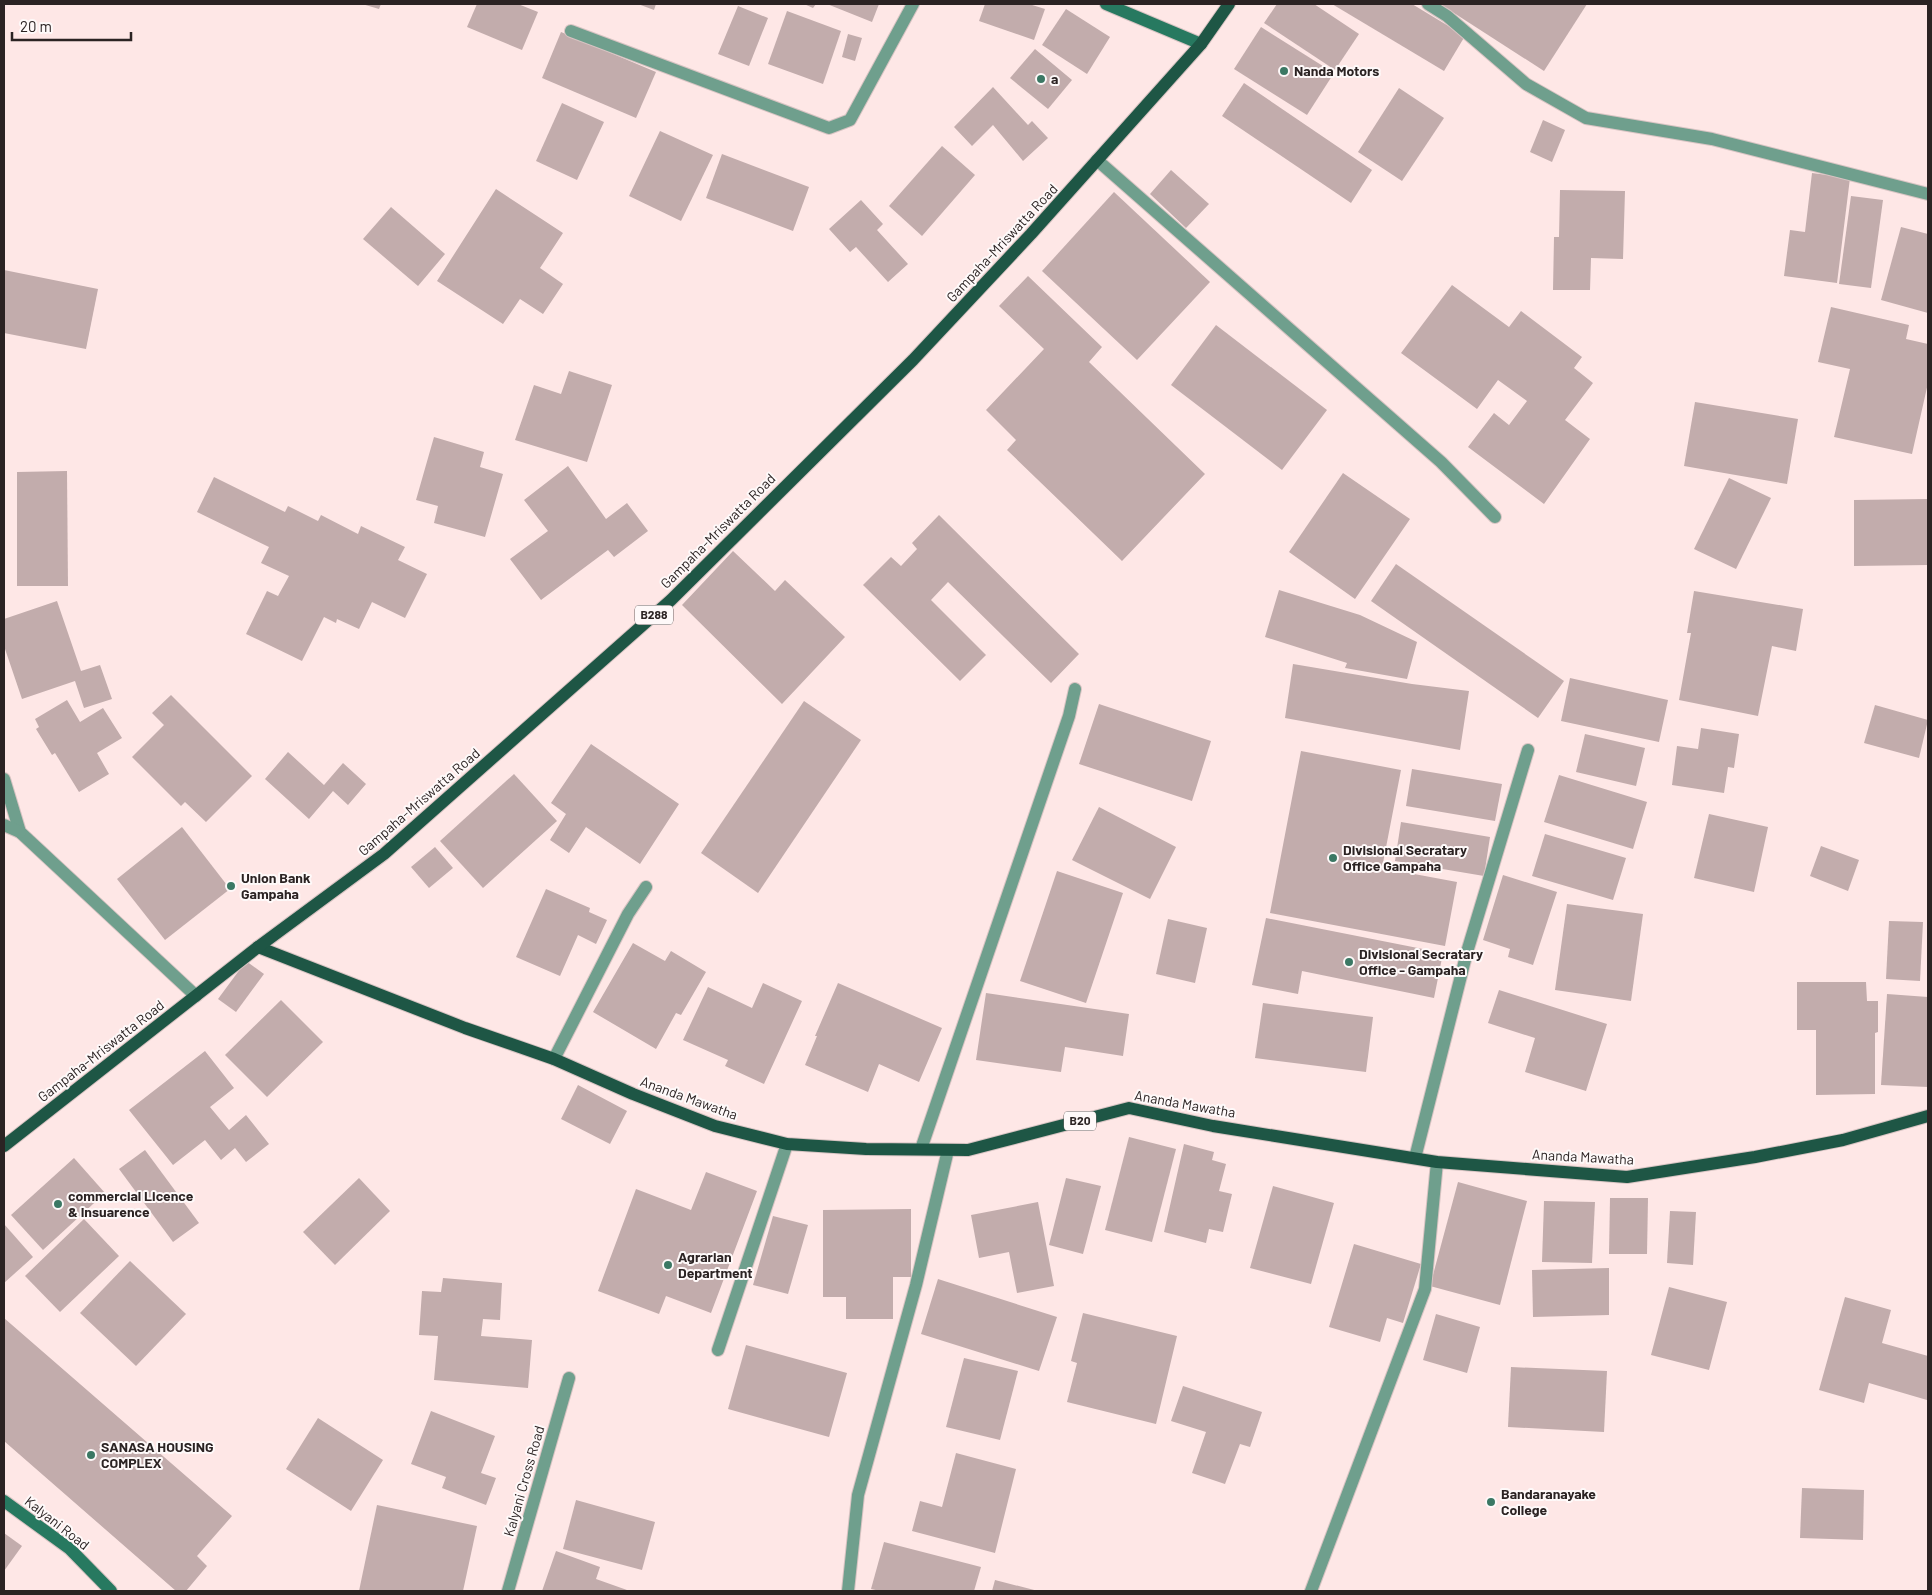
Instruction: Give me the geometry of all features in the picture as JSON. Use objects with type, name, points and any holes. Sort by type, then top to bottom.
[{"type":"main road","name":"Gampaha-Mriswatta Road","points":[[4,1146],[258,947],[384,854],[671,600],[913,360],[1032,234],[1201,44],[1229,4]]},
{"type":"main road","name":"Ananda Mawatha","points":[[258,947],[465,1028],[554,1059],[633,1094],[715,1126],[787,1144],[866,1149],[968,1150],[1129,1108],[1214,1126],[1438,1162],[1627,1177],[1755,1157],[1843,1140],[1928,1116]]},
{"type":"street","points":[[571,31],[830,128],[850,120],[914,4]]},
{"type":"street","points":[[1106,4],[1201,44]]},
{"type":"street","points":[[1428,4],[1447,16],[1526,84],[1586,118],[1712,139],[1928,194]]},
{"type":"street","points":[[1097,160],[1441,462],[1495,517]]},
{"type":"street","points":[[921,1150],[1069,716],[1076,689]]},
{"type":"street","points":[[1415,1158],[1467,952],[1528,750]]},
{"type":"street","points":[[4,779],[20,832]]},
{"type":"street","points":[[4,825],[20,832],[196,996]]},
{"type":"street","points":[[554,1059],[628,914],[646,886]]},
{"type":"street","points":[[718,1350],[787,1144]]},
{"type":"street","points":[[848,1591],[858,1495],[916,1285],[948,1150]]},
{"type":"street","points":[[1311,1591],[1425,1289],[1438,1162]]},
{"type":"street","name":"Kalyani Cross Road","points":[[508,1591],[569,1378]]},
{"type":"street","name":"Kalyani Road","points":[[4,1501],[70,1549],[111,1591]]},
{"type":"building","points":[[362,4],[381,4],[379,9]]},
{"type":"building","points":[[477,4],[518,4],[538,12],[522,50],[467,27]]},
{"type":"building","points":[[638,4],[656,4],[654,10]]},
{"type":"building","points":[[804,4],[816,4],[813,8]]},
{"type":"building","points":[[827,4],[879,4],[872,22]]},
{"type":"building","points":[[985,4],[1029,4],[1045,9],[1034,40],[979,21]]},
{"type":"building","name":"Nanda Motors","points":[[1277,4],[1314,4],[1359,34],[1335,70],[1264,23]]},
{"type":"building","points":[[1332,4],[1412,4],[1465,36],[1444,71]]},
{"type":"building","points":[[1440,4],[1587,4],[1544,71]]},
{"type":"building","points":[[738,6],[768,18],[749,66],[718,54]]},
{"type":"building","points":[[1066,9],[1110,37],[1087,74],[1042,45]]},
{"type":"building","points":[[787,11],[841,31],[823,84],[768,64]]},
{"type":"building","name":"Nanda Motors","points":[[1261,27],[1334,73],[1307,115],[1234,69]]},
{"type":"building","points":[[561,32],[656,72],[636,118],[542,78]]},
{"type":"building","points":[[848,34],[862,38],[855,61],[842,57]]},
{"type":"building","name":"a","points":[[1035,49],[1072,80],[1048,109],[1010,78]]},
{"type":"building","name":"Nanda Motors","points":[[1244,83],[1372,170],[1351,203],[1222,116]]},
{"type":"building","points":[[993,87],[1028,125],[1032,121],[1048,138],[1023,161],[993,125],[972,146],[954,127]]},
{"type":"building","points":[[1399,88],[1444,118],[1402,181],[1358,152]]},
{"type":"building","points":[[562,103],[604,122],[577,180],[536,161]]},
{"type":"building","points":[[1543,120],[1565,130],[1552,162],[1530,152]]},
{"type":"building","points":[[660,131],[713,155],[681,221],[629,196]]},
{"type":"building","points":[[942,146],[975,175],[922,236],[889,206]]},
{"type":"building","points":[[722,154],[809,187],[793,231],[706,198]]},
{"type":"building","points":[[1171,170],[1209,204],[1186,228],[1150,194]]},
{"type":"building","points":[[1812,173],[1850,178],[1837,283],[1784,276],[1790,230],[1805,232]]},
{"type":"building","points":[[496,189],[563,233],[540,268],[563,284],[543,314],[520,299],[503,324],[437,281]]},
{"type":"building","points":[[1560,190],[1625,191],[1623,259],[1591,258],[1590,290],[1553,290],[1554,237],[1559,237]]},
{"type":"building","points":[[1114,192],[1210,282],[1137,360],[1042,271]]},
{"type":"building","points":[[1851,196],[1883,200],[1871,288],[1839,284]]},
{"type":"building","points":[[861,200],[883,224],[877,230],[908,264],[888,282],[856,247],[850,252],[829,229]]},
{"type":"building","points":[[391,207],[445,254],[418,286],[363,239]]},
{"type":"building","points":[[1901,227],[1928,234],[1928,313],[1881,300]]},
{"type":"building","points":[[4,270],[98,289],[86,349],[4,333]]},
{"type":"building","points":[[1028,276],[1102,347],[1089,362],[1205,474],[1122,561],[1007,450],[1016,440],[986,410],[1044,349],[999,306]]},
{"type":"building","points":[[1452,285],[1509,327],[1521,311],[1582,357],[1574,368],[1593,383],[1565,420],[1590,439],[1544,504],[1468,447],[1494,413],[1509,425],[1527,401],[1498,380],[1477,409],[1401,353]]},
{"type":"building","points":[[1831,307],[1909,325],[1906,339],[1928,344],[1928,383],[1912,454],[1834,437],[1850,369],[1818,362]]},
{"type":"building","points":[[1216,325],[1327,410],[1282,470],[1171,385]]},
{"type":"building","points":[[569,371],[612,385],[587,462],[515,440],[534,385],[561,394]]},
{"type":"building","points":[[1695,402],[1798,419],[1787,484],[1684,466]]},
{"type":"building","points":[[434,437],[484,452],[480,467],[503,474],[485,537],[434,523],[438,506],[416,500]]},
{"type":"building","points":[[568,466],[606,519],[627,503],[648,531],[614,557],[608,550],[541,600],[510,559],[548,531],[524,500]]},
{"type":"building","points":[[67,471],[68,586],[17,586],[17,472]]},
{"type":"building","points":[[1343,473],[1410,519],[1355,599],[1289,552]]},
{"type":"building","points":[[214,477],[285,512],[288,506],[318,521],[321,515],[358,534],[361,526],[405,547],[398,560],[427,574],[405,618],[372,602],[359,629],[337,619],[336,623],[324,617],[302,661],[246,634],[267,591],[278,596],[289,576],[261,563],[269,547],[197,512]]},
{"type":"building","points":[[1729,478],[1771,498],[1736,569],[1694,549]]},
{"type":"building","points":[[1928,499],[1928,565],[1854,566],[1854,500]]},
{"type":"building","points":[[939,515],[1079,654],[1051,683],[948,582],[931,600],[986,655],[960,681],[863,585],[891,557],[901,566],[917,549],[912,543]]},
{"type":"building","points":[[733,551],[775,591],[785,580],[845,637],[782,704],[682,605]]},
{"type":"building","points":[[1396,564],[1564,681],[1538,718],[1371,601]]},
{"type":"building","points":[[1279,590],[1360,615],[1417,642],[1407,679],[1345,668],[1347,663],[1265,637]]},
{"type":"building","points":[[1694,591],[1803,609],[1796,651],[1772,646],[1758,716],[1679,700],[1691,633],[1687,633]]},
{"type":"building","points":[[57,601],[81,671],[100,665],[112,699],[84,708],[75,681],[22,699],[4,646],[4,619]]},
{"type":"building","points":[[1293,664],[1412,684],[1469,691],[1460,750],[1285,718]]},
{"type":"building","points":[[1570,678],[1668,700],[1659,742],[1561,721]]},
{"type":"building","points":[[171,695],[252,776],[206,822],[185,802],[181,806],[132,757],[164,725],[152,713]]},
{"type":"building","points":[[67,700],[80,722],[103,708],[122,738],[97,753],[109,774],[79,792],[55,753],[52,755],[36,729],[39,727],[35,719]]},
{"type":"building","points":[[804,701],[861,740],[758,893],[701,853]]},
{"type":"building","points":[[1099,704],[1211,741],[1192,801],[1079,764]]},
{"type":"building","points":[[1875,705],[1928,720],[1919,758],[1864,743]]},
{"type":"building","points":[[1701,728],[1739,734],[1734,768],[1728,767],[1724,793],[1672,785],[1677,746],[1698,749]]},
{"type":"building","points":[[1585,734],[1645,748],[1636,786],[1576,772]]},
{"type":"building","points":[[591,744],[679,804],[640,864],[586,827],[569,853],[550,840],[566,814],[551,803]]},
{"type":"building","name":"Divisional Secratary Office Gampaha","points":[[1301,751],[1401,770],[1382,868],[1457,882],[1445,946],[1270,913]]},
{"type":"building","points":[[288,752],[324,785],[343,763],[366,784],[348,805],[333,791],[309,819],[265,779]]},
{"type":"building","name":"Divisional Secratary Office Gampaha","points":[[1412,769],[1502,784],[1495,821],[1406,806]]},
{"type":"building","points":[[514,774],[557,821],[483,888],[440,841]]},
{"type":"building","points":[[1559,775],[1647,802],[1633,849],[1544,822]]},
{"type":"building","points":[[1099,807],[1176,847],[1150,899],[1072,860]]},
{"type":"building","points":[[1709,814],[1768,827],[1754,892],[1694,878]]},
{"type":"building","name":"Divisional Secratary Office Gampaha","points":[[1401,822],[1490,837],[1484,876],[1395,861]]},
{"type":"building","points":[[182,827],[230,889],[165,940],[117,879]]},
{"type":"building","points":[[1545,834],[1626,858],[1613,900],[1532,876]]},
{"type":"building","points":[[1821,846],[1859,860],[1848,891],[1810,876]]},
{"type":"building","points":[[435,847],[453,868],[429,888],[411,867]]},
{"type":"building","points":[[1057,871],[1123,893],[1086,1003],[1020,981]]},
{"type":"building","points":[[1503,875],[1557,892],[1533,965],[1508,957],[1510,949],[1483,940]]},
{"type":"building","points":[[546,889],[590,908],[589,912],[607,920],[596,944],[578,935],[560,976],[516,957]]},
{"type":"building","points":[[1567,904],[1643,914],[1631,1001],[1555,990]]},
{"type":"building","name":"Divisional Secratary Office - Gampaha","points":[[1266,918],[1443,953],[1434,998],[1302,971],[1298,994],[1252,985]]},
{"type":"building","points":[[1168,919],[1207,928],[1195,983],[1156,974]]},
{"type":"building","points":[[1889,921],[1923,922],[1920,981],[1886,979]]},
{"type":"building","points":[[633,943],[665,961],[671,951],[706,972],[681,1015],[676,1013],[656,1049],[593,1012]]},
{"type":"building","points":[[246,961],[264,974],[236,1012],[218,999]]},
{"type":"building","points":[[1797,982],[1866,982],[1867,1001],[1878,1001],[1878,1032],[1875,1033],[1875,1094],[1816,1095],[1816,1030],[1797,1030]]},
{"type":"building","points":[[763,983],[802,1001],[764,1084],[725,1066],[728,1060],[683,1040],[708,987],[752,1008]]},
{"type":"building","points":[[838,983],[942,1028],[919,1082],[879,1064],[868,1092],[805,1065],[817,1036],[815,1036]]},
{"type":"building","points":[[1499,990],[1607,1024],[1586,1091],[1525,1072],[1535,1038],[1488,1023]]},
{"type":"building","points":[[986,993],[1129,1014],[1123,1056],[1065,1047],[1061,1072],[976,1060]]},
{"type":"building","points":[[1887,994],[1928,997],[1928,1087],[1881,1085]]},
{"type":"building","points":[[281,1000],[323,1042],[267,1097],[225,1055]]},
{"type":"building","points":[[1263,1003],[1373,1017],[1366,1072],[1255,1058]]},
{"type":"building","points":[[205,1051],[234,1088],[210,1107],[229,1130],[246,1115],[269,1144],[246,1162],[235,1148],[221,1160],[205,1140],[173,1165],[129,1110]]},
{"type":"building","points":[[578,1085],[627,1111],[610,1144],[561,1119]]},
{"type":"building","points":[[1129,1137],[1176,1149],[1152,1242],[1105,1230]]},
{"type":"building","points":[[1184,1144],[1214,1152],[1212,1160],[1226,1164],[1219,1191],[1232,1194],[1223,1232],[1209,1229],[1206,1243],[1164,1232]]},
{"type":"building","points":[[145,1150],[199,1223],[173,1242],[119,1169]]},
{"type":"building","name":"commercial Licence & Insuarence","points":[[74,1158],[105,1193],[43,1250],[11,1215]]},
{"type":"building","name":"Agrarian Department","points":[[706,1172],[757,1191],[711,1313],[666,1296],[659,1314],[598,1291],[636,1189],[691,1210]]},
{"type":"building","points":[[359,1178],[390,1211],[335,1265],[303,1232]]},
{"type":"building","points":[[1066,1178],[1101,1186],[1083,1254],[1049,1245]]},
{"type":"building","points":[[1458,1182],[1527,1201],[1500,1305],[1430,1286]]},
{"type":"building","points":[[1273,1186],[1334,1203],[1311,1284],[1250,1268]]},
{"type":"building","points":[[1610,1198],[1648,1198],[1647,1254],[1609,1254]]},
{"type":"building","points":[[1544,1201],[1595,1202],[1592,1263],[1542,1262]]},
{"type":"building","points":[[1038,1202],[1054,1286],[1017,1293],[1009,1252],[979,1258],[971,1215]]},
{"type":"building","points":[[911,1209],[911,1277],[893,1277],[893,1319],[846,1319],[846,1297],[823,1297],[823,1210]]},
{"type":"building","points":[[1670,1211],[1696,1212],[1693,1265],[1667,1263]]},
{"type":"building","points":[[773,1216],[808,1225],[788,1294],[753,1285]]},
{"type":"building","points":[[84,1219],[119,1256],[60,1312],[25,1276]]},
{"type":"building","points":[[4,1224],[33,1257],[4,1283]]},
{"type":"building","points":[[1354,1244],[1421,1264],[1403,1323],[1387,1318],[1380,1342],[1329,1327]]},
{"type":"building","points":[[130,1261],[186,1314],[136,1366],[80,1313]]},
{"type":"building","points":[[1609,1268],[1609,1315],[1533,1317],[1532,1270]]},
{"type":"building","points":[[443,1278],[502,1283],[500,1320],[483,1319],[481,1336],[532,1340],[528,1388],[434,1380],[438,1336],[419,1335],[422,1291],[441,1292]]},
{"type":"building","points":[[938,1279],[1057,1317],[1039,1371],[921,1334]]},
{"type":"building","points":[[1669,1287],[1727,1302],[1709,1370],[1651,1355]]},
{"type":"building","points":[[1845,1297],[1891,1310],[1882,1343],[1928,1356],[1927,1400],[1869,1383],[1864,1403],[1819,1390]]},
{"type":"building","points":[[1083,1313],[1177,1336],[1156,1424],[1067,1402],[1077,1363],[1071,1361]]},
{"type":"building","points":[[1436,1314],[1480,1327],[1467,1373],[1423,1360]]},
{"type":"building","name":"SANASA HOUSING COMPLEX","points":[[4,1318],[232,1516],[197,1556],[207,1566],[186,1591],[176,1591],[4,1441]]},
{"type":"building","points":[[746,1345],[847,1373],[829,1437],[728,1409]]},
{"type":"building","points":[[964,1358],[1018,1371],[1000,1440],[946,1427]]},
{"type":"building","points":[[1511,1367],[1607,1371],[1604,1432],[1508,1427]]},
{"type":"building","points":[[1183,1386],[1262,1412],[1250,1447],[1240,1444],[1225,1484],[1192,1473],[1206,1432],[1171,1421]]},
{"type":"building","points":[[431,1411],[495,1436],[481,1473],[496,1478],[486,1505],[442,1488],[446,1477],[411,1464]]},
{"type":"building","points":[[318,1418],[383,1460],[351,1511],[286,1469]]},
{"type":"building","points":[[956,1453],[1016,1469],[995,1553],[912,1531],[920,1501],[942,1507]]},
{"type":"building","points":[[1802,1488],[1864,1490],[1863,1540],[1800,1538]]},
{"type":"building","points":[[576,1500],[655,1522],[642,1570],[563,1549]]},
{"type":"building","points":[[377,1505],[477,1526],[463,1591],[359,1591]]},
{"type":"building","points":[[4,1533],[22,1546],[4,1571]]},
{"type":"building","points":[[884,1542],[981,1567],[974,1591],[880,1591],[871,1589]]},
{"type":"building","points":[[556,1551],[600,1567],[596,1579],[627,1591],[542,1591]]},
{"type":"building","points":[[995,1580],[1038,1591],[992,1591]]},
{"type":"place","name":"Nanda Motors","points":[[1284,71]]},
{"type":"place","name":"a","points":[[1041,79]]},
{"type":"place","name":"Divisional Secratary Office Gampaha","points":[[1333,858]]},
{"type":"place","name":"Union Bank Gampaha","points":[[231,886]]},
{"type":"place","name":"Divisional Secratary Office - Gampaha","points":[[1349,962]]},
{"type":"place","name":"commercial Licence & Insuarence","points":[[58,1204]]},
{"type":"place","name":"Agrarian Department","points":[[668,1265]]},
{"type":"place","name":"SANASA HOUSING COMPLEX","points":[[91,1455]]},
{"type":"place","name":"Bandaranayake College","points":[[1491,1502]]}]
